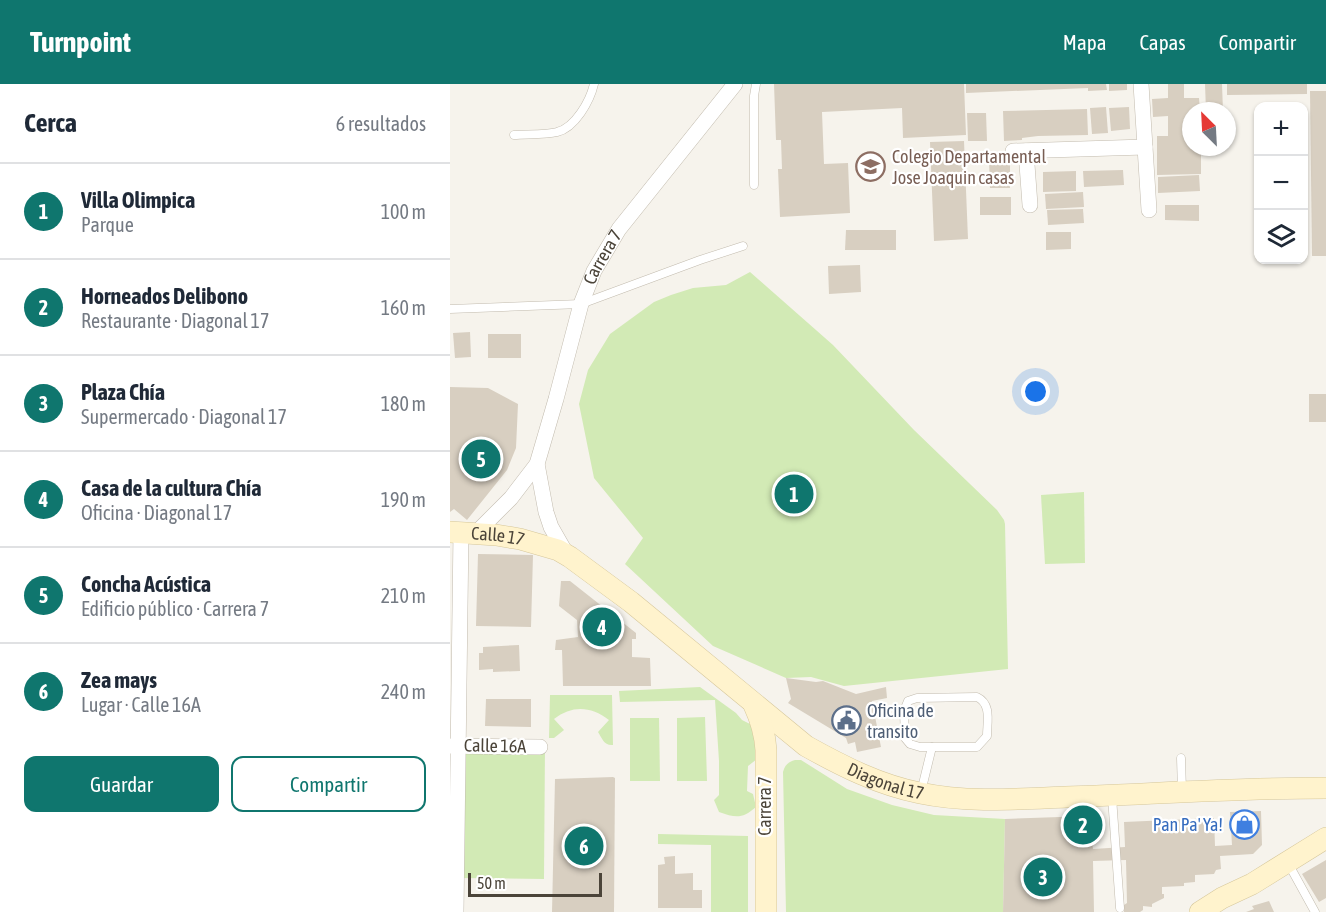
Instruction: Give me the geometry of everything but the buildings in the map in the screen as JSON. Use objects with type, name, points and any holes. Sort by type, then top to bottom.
[{"type":"main road","name":"Calle 17","points":[[462,532],[520,538],[554,547]]},
{"type":"main road","name":"Diagonal 17","points":[[554,547],[607,583],[806,746],[869,778],[921,794],[989,799],[1326,788]]},
{"type":"main road","name":"Carrera 7","points":[[753,702],[765,742],[766,912]]},
{"type":"main road","name":"Carrera 7","points":[[775,912],[776,760],[779,754],[789,746],[797,744],[806,746]]},
{"type":"main road","points":[[1300,788],[1306,795],[1326,799]]},
{"type":"main road","points":[[1252,884],[1260,865],[1326,825]]},
{"type":"main road","points":[[1200,912],[1222,898],[1252,884],[1326,838]]},
{"type":"street","name":"Carrera 7","points":[[462,532],[511,498],[537,464],[581,304],[594,271],[619,229],[735,84]]},
{"type":"street","points":[[1141,84],[1149,210]]},
{"type":"street","points":[[1030,204],[1019,151],[1145,147]]},
{"type":"street","name":"Carrera 7","points":[[537,464],[546,512],[552,527],[554,547]]},
{"type":"street","points":[[456,912],[454,746],[462,532]]},
{"type":"street","name":"Calle 16A","points":[[454,746],[540,747]]},
{"type":"lane","points":[[514,135],[558,132],[569,125],[582,113],[594,84]]},
{"type":"lane","points":[[754,185],[756,84]]},
{"type":"lane","points":[[450,309],[581,304],[743,246]]},
{"type":"lane","points":[[977,697],[982,699],[987,707],[987,736],[976,747],[932,747],[910,744],[905,738],[904,711],[908,701],[917,698],[977,697]]},
{"type":"lane","points":[[921,794],[932,747]]},
{"type":"lane","points":[[1181,758],[1182,793]]},
{"type":"lane","points":[[1112,795],[1120,908]]},
{"type":"lane","points":[[1287,862],[1315,912]]},
{"type":"green space","points":[[750,272],[833,345],[914,430],[997,510],[1004,520],[1008,669],[844,686],[811,677],[786,678],[713,646],[625,564],[643,538],[594,478],[579,404],[588,370],[610,334],[654,302],[693,288],[726,285]]},
{"type":"green space","points":[[1084,492],[1085,563],[1045,564],[1041,495]]},
{"type":"green space","points":[[700,687],[742,720],[754,726],[757,759],[748,766],[747,791],[753,794],[756,807],[747,814],[734,816],[719,812],[714,800],[719,795],[715,700],[620,702],[619,691]]},
{"type":"green space","points":[[550,695],[612,695],[613,745],[605,743],[598,732],[609,720],[595,712],[582,709],[568,711],[554,719],[564,730],[554,738],[549,738]]},
{"type":"green space","points":[[705,717],[707,781],[677,781],[677,718]]},
{"type":"green space","points":[[630,718],[659,718],[660,781],[630,781]]},
{"type":"green space","points":[[459,746],[545,746],[544,879],[457,878]]},
{"type":"green space","points":[[801,760],[847,789],[892,805],[934,815],[1005,819],[1003,912],[786,912],[783,772],[787,764]]},
{"type":"green space","points":[[658,834],[748,836],[748,912],[711,912],[711,845],[658,844]]},
{"type":"place","name":"Colegio Departamental Jose Joaquin casas","points":[[871,167]]},
{"type":"place","name":"Concha Acústica","points":[[481,459]]},
{"type":"place","name":"Villa Olimpica","points":[[794,494]]},
{"type":"place","name":"Casa de la cultura Chía","points":[[602,627]]},
{"type":"place","name":"Oficina de transito","points":[[846,721]]},
{"type":"place","name":"Horneados Delibono","points":[[1083,825]]},
{"type":"place","name":"Pan Pa' Ya!","points":[[1244,825]]},
{"type":"place","name":"Zea mays","points":[[584,846]]},
{"type":"place","name":"Plaza Chía","points":[[1043,877]]}]
